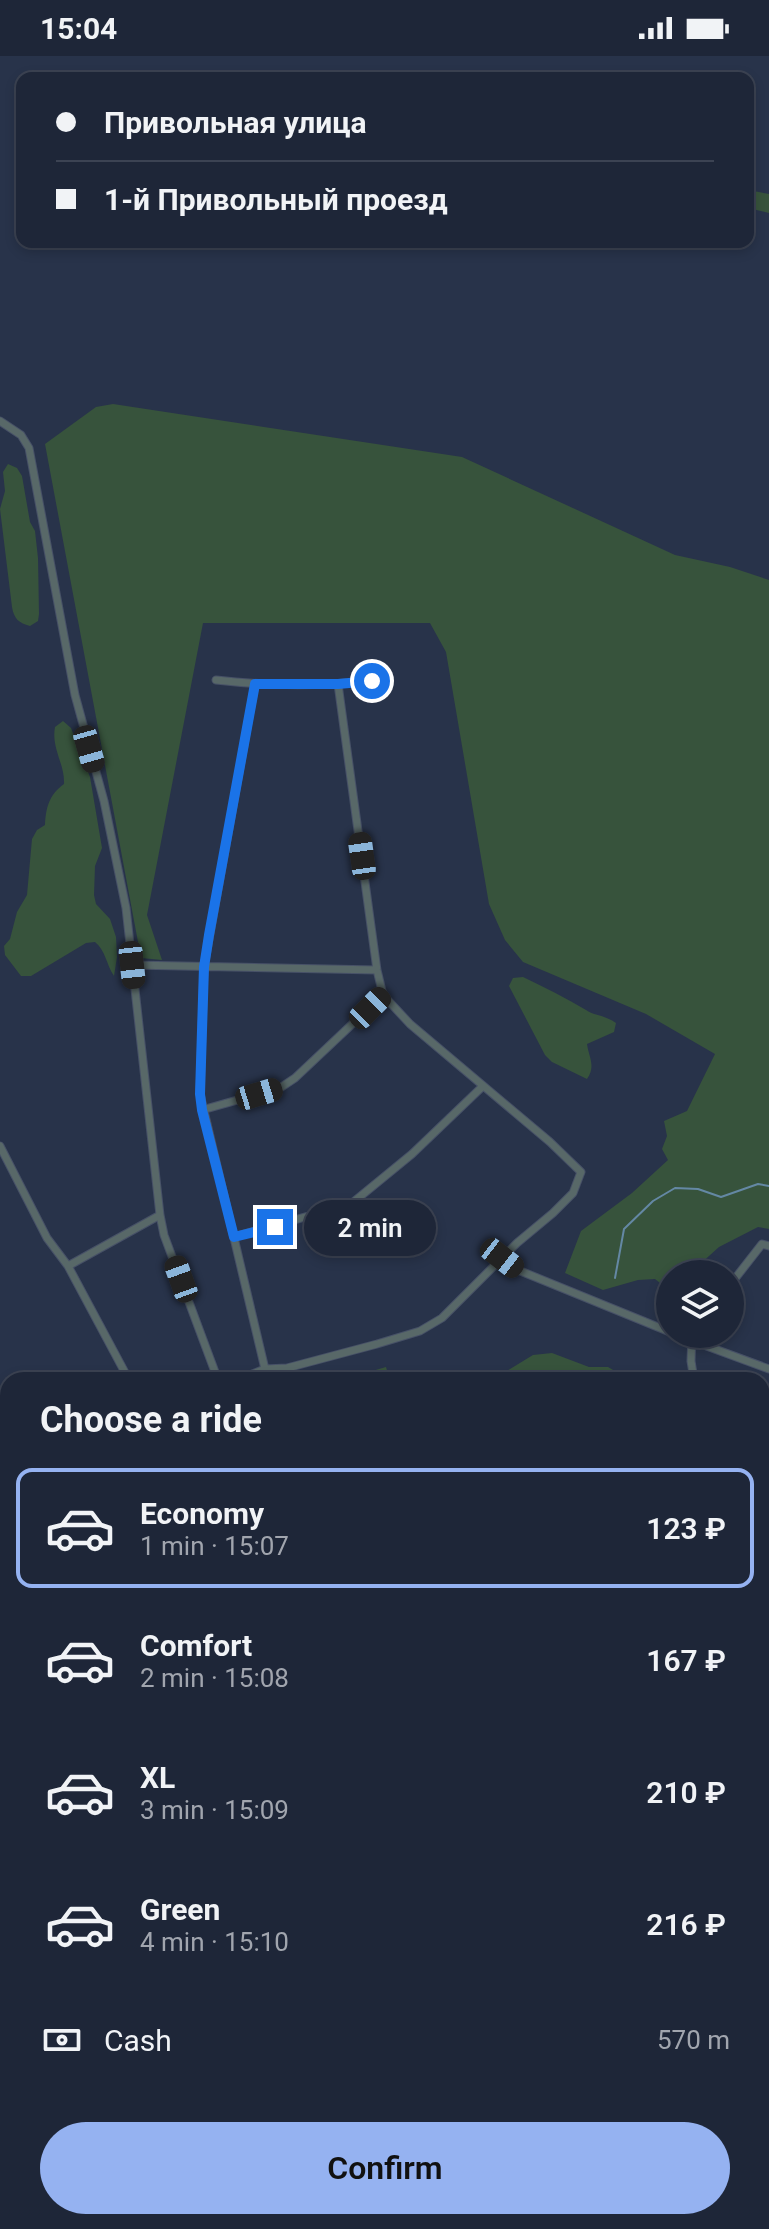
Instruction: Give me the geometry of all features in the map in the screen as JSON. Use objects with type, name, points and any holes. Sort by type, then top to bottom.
[{"type":"street","points":[[0,421],[21,435],[29,448],[75,695],[117,861],[164,1235],[215,1372]]},
{"type":"street","points":[[216,680],[255,684],[372,681]]},
{"type":"street","points":[[255,684],[204,967],[200,1094],[265,1369]]},
{"type":"street","points":[[257,1372],[287,1368],[420,1331],[442,1318],[573,1193],[581,1172],[410,1024],[383,995],[338,684]]},
{"type":"street","points":[[132,965],[377,970]]},
{"type":"street","points":[[202,1110],[280,1088],[295,1078],[383,995]]},
{"type":"street","points":[[234,1237],[351,1204],[412,1154],[483,1086]]},
{"type":"street","points":[[0,1146],[47,1238],[68,1266],[124,1372]]},
{"type":"street","points":[[68,1266],[160,1215]]},
{"type":"street","points":[[744,1267],[762,1244],[769,1246]]},
{"type":"street","points":[[502,1258],[518,1270],[656,1326]]},
{"type":"street","points":[[693,1348],[694,1372]]},
{"type":"street","points":[[718,1348],[769,1369]]},
{"type":"green space","points":[[754,191],[769,194],[769,213],[754,209]]},
{"type":"green space","points":[[113,404],[462,457],[675,555],[730,567],[769,580],[769,1229],[758,1227],[719,1247],[705,1260],[656,1260],[656,1280],[638,1280],[603,1290],[565,1273],[581,1231],[632,1193],[668,1160],[662,1149],[667,1136],[664,1121],[687,1111],[715,1054],[646,1014],[523,962],[505,940],[489,904],[446,652],[430,623],[203,623],[147,915],[162,960],[141,958],[45,444],[96,407]]},
{"type":"green space","points":[[8,464],[17,468],[22,476],[30,522],[35,531],[39,614],[38,621],[30,626],[18,620],[12,607],[0,509],[5,491],[3,472]]},
{"type":"green space","points":[[63,721],[71,728],[90,777],[102,848],[95,866],[94,895],[96,904],[110,919],[116,937],[114,976],[95,942],[86,943],[31,976],[21,976],[5,955],[4,946],[10,939],[17,912],[27,895],[32,839],[37,830],[45,825],[49,802],[64,784],[54,735],[55,727]]},
{"type":"green space","points":[[523,977],[616,1023],[614,1032],[587,1044],[591,1066],[587,1079],[552,1062],[545,1055],[509,986],[513,978]]},
{"type":"green space","points":[[552,1353],[589,1367],[608,1367],[616,1372],[505,1372],[533,1355]]},
{"type":"green space","points":[[386,1367],[388,1372],[369,1372]]},
{"type":"waterway","points":[[615,1278],[624,1229],[653,1201],[675,1188],[698,1189],[721,1197],[758,1184],[769,1186]]},
{"type":"route","points":[[275,1227],[234,1237],[202,1110],[204,967],[209,935],[255,684],[372,681]]}]
